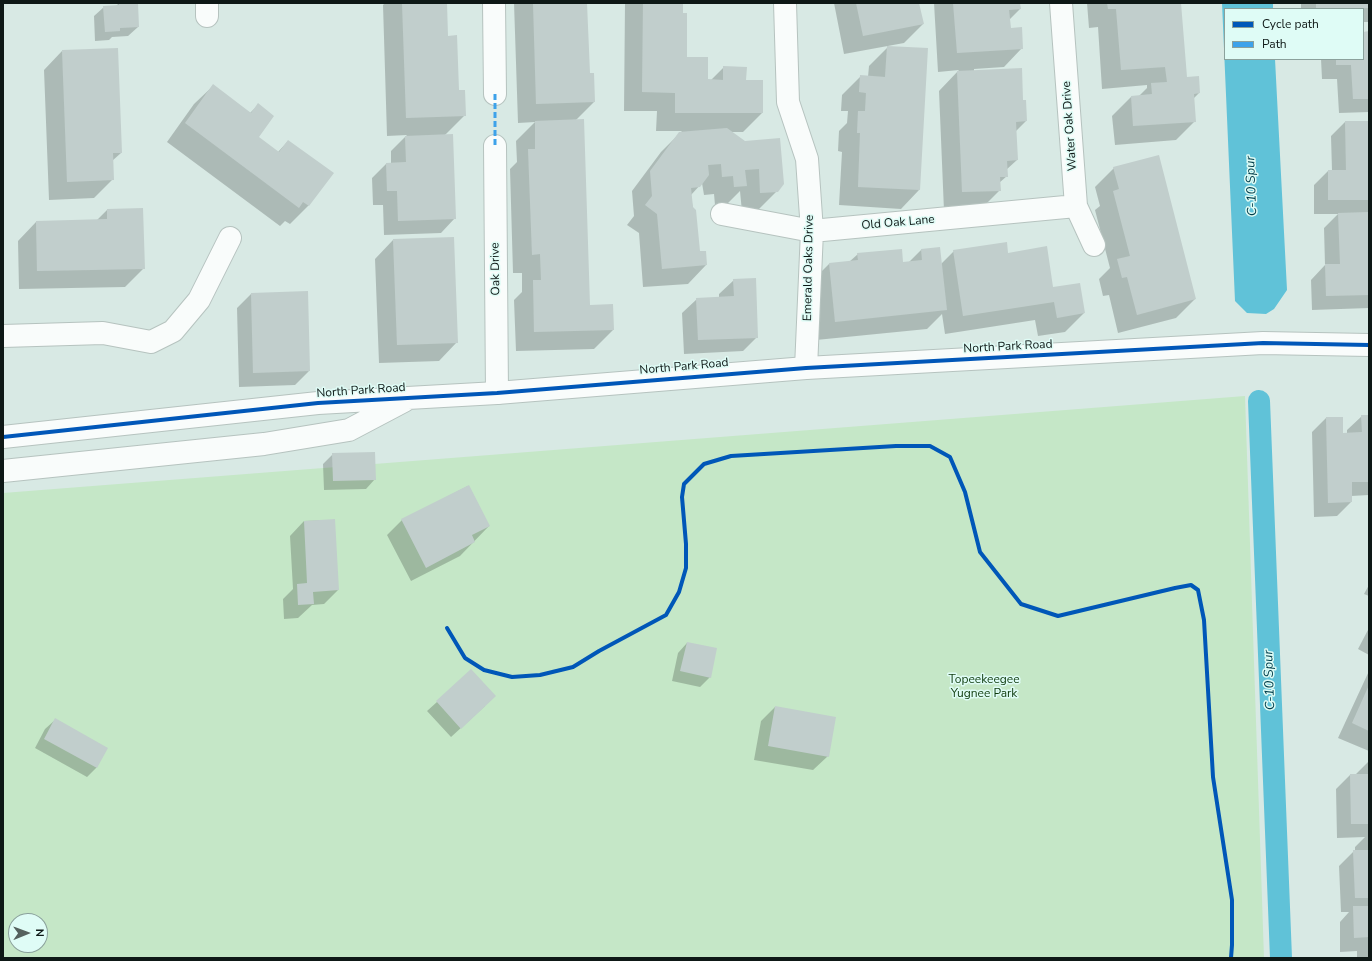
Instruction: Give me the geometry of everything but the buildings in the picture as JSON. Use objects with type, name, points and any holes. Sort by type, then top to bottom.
[{"type":"street","points":[[494,3],[495,94]]},
{"type":"street","name":"Emerald Oaks Drive","points":[[785,3],[788,102],[807,158],[812,231],[806,368]]},
{"type":"street","name":"Water Oak Drive","points":[[1061,3],[1076,206],[1094,245]]},
{"type":"street","name":"Oak Drive","points":[[495,146],[498,392]]},
{"type":"street","name":"Old Oak Lane","points":[[722,214],[812,231],[1076,206]]},
{"type":"street","points":[[3,336],[103,333],[151,342],[173,331],[199,300],[230,238]]},
{"type":"street","name":"North Park Road","points":[[3,437],[318,403],[498,392],[806,368],[1263,343],[1369,345]]},
{"type":"street","name":"North Park Road","points":[[3,471],[264,444],[349,430],[410,397]]},
{"type":"green space","name":"Topeekeegee Yugnee Park","points":[[1245,396],[1264,958],[3,958],[3,493]]},
{"type":"water","points":[[1222,3],[1273,3],[1273,8],[1224,8],[1224,49]]},
{"type":"water","points":[[1224,60],[1275,60],[1287,290],[1274,309],[1266,314],[1247,313],[1235,301]]},
{"type":"waterway","name":"C-10 Spur","points":[[1259,401],[1281,958]]},
{"type":"marked path","points":[[495,94],[495,146]]},
{"type":"cycle path","points":[[3,437],[318,403],[497,393],[806,368],[1263,343],[1369,345]]},
{"type":"cycle path","points":[[447,628],[465,658],[484,670],[512,677],[540,675],[573,667],[599,651],[666,615],[679,592],[686,568],[686,544],[682,497],[684,484],[704,464],[731,456],[896,446],[930,446],[950,457],[965,492],[980,552],[1021,604],[1058,616],[1191,585],[1198,590],[1204,620],[1213,777],[1232,900],[1231,958]]}]
